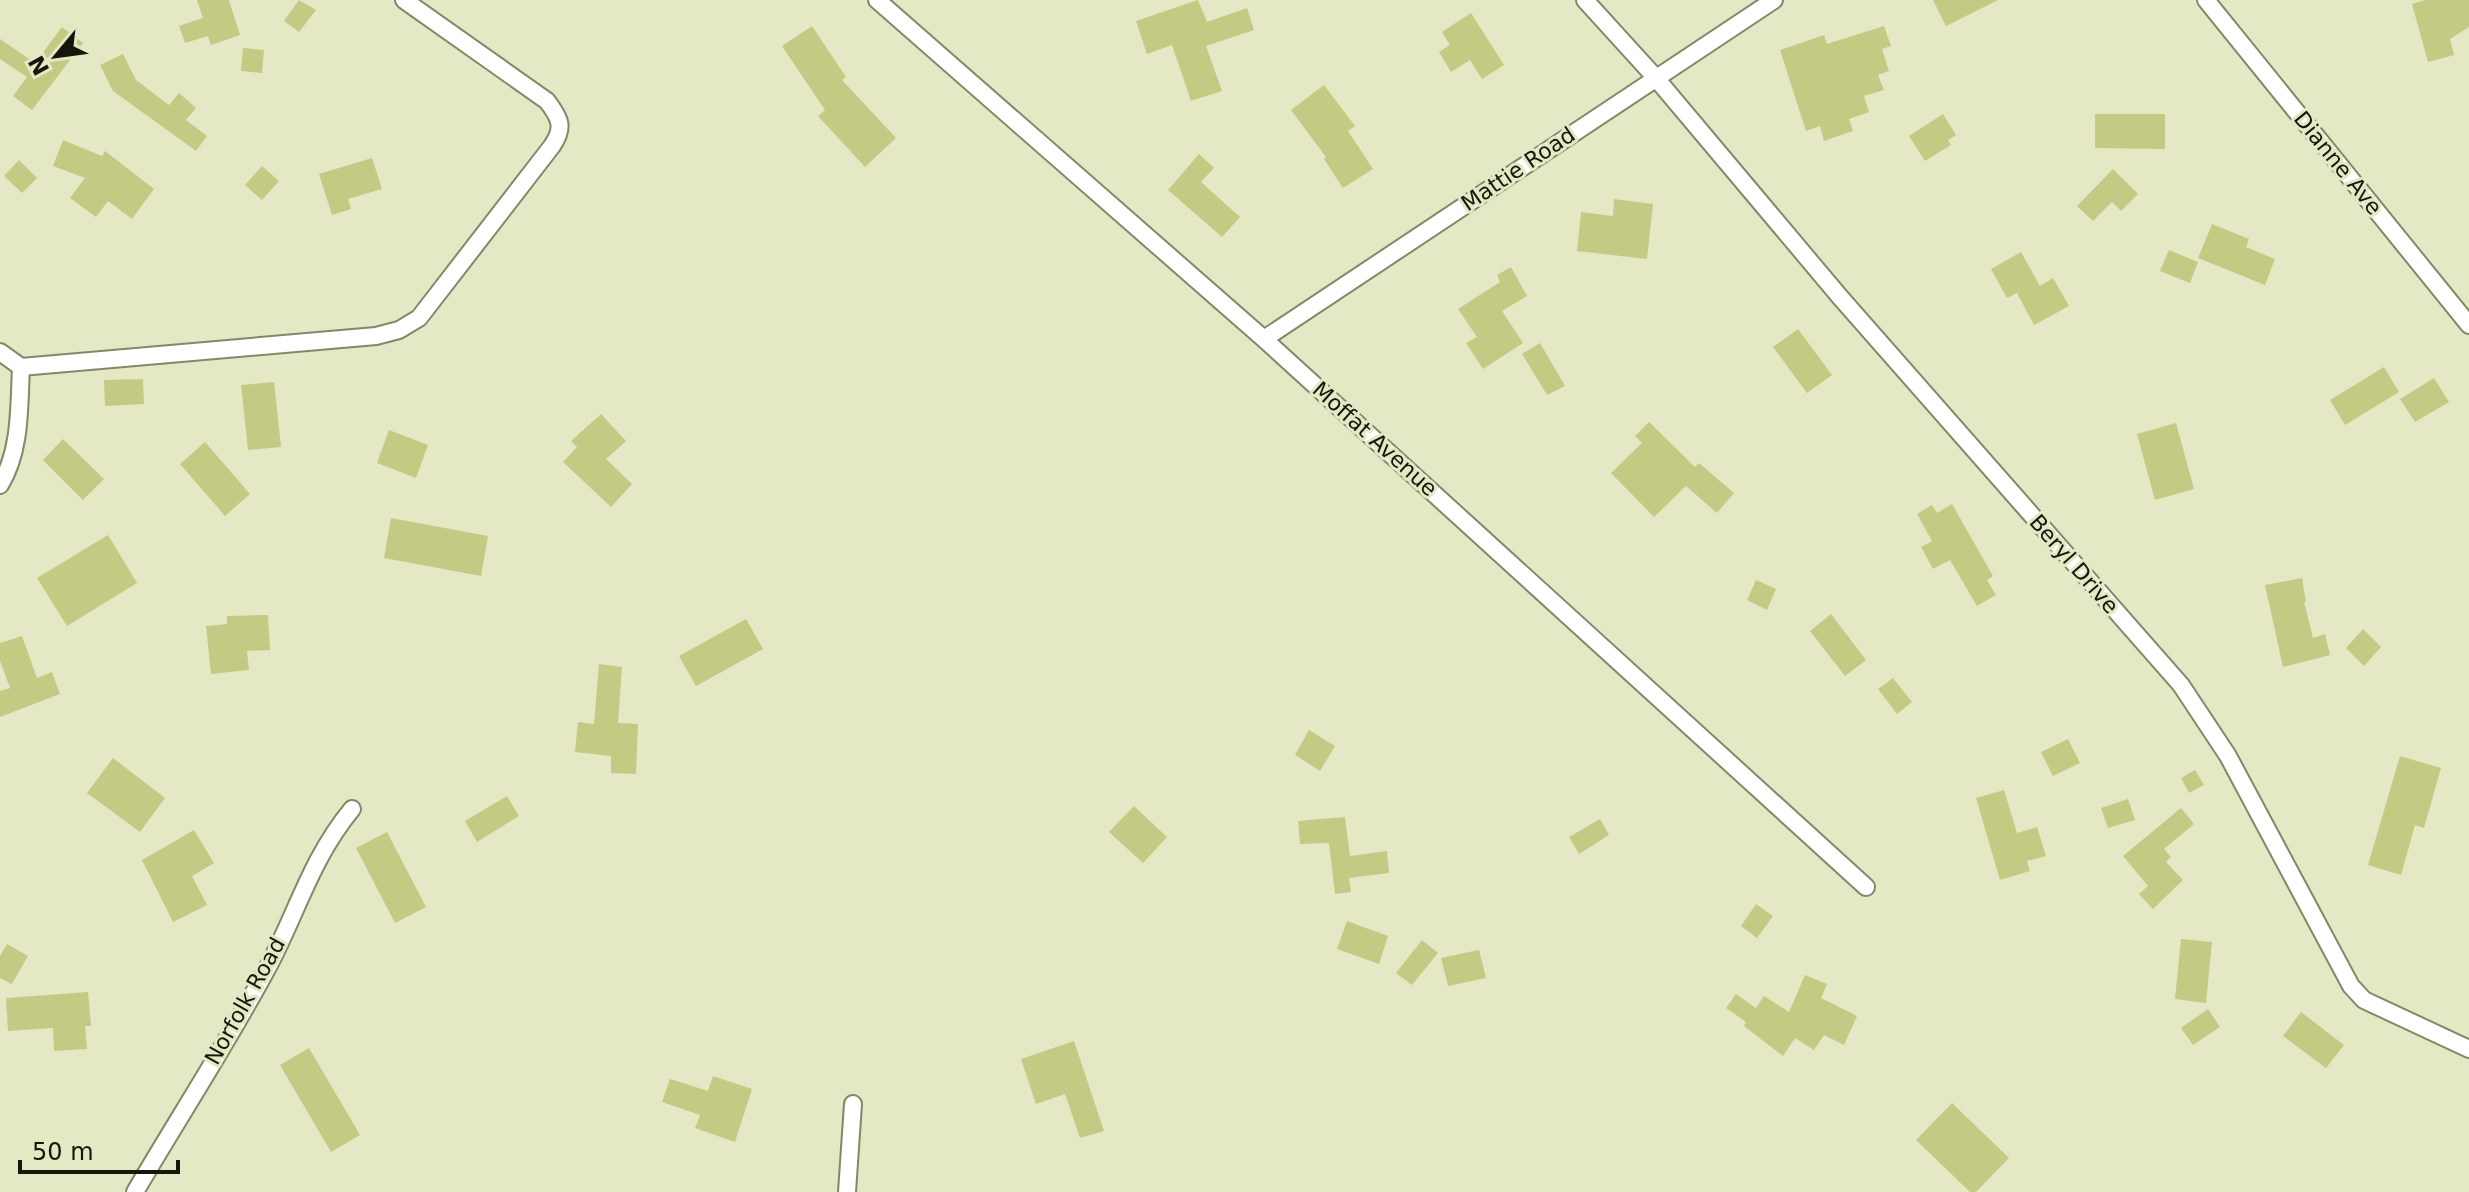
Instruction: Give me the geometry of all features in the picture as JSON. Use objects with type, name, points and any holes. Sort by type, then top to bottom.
[{"type":"street","points":[[0,352],[21,367],[376,336],[399,330],[419,318],[552,146],[561,127],[559,117],[547,101],[404,0]]},
{"type":"street","name":"Moffat Avenue","points":[[877,0],[1264,339],[1866,887]]},
{"type":"street","name":"Beryl Drive","points":[[1585,0],[1655,77],[1840,297],[2181,685],[2228,756],[2351,986],[2364,1000],[2469,1049]]},
{"type":"street","name":"Mattie Road","points":[[1264,339],[1774,0]]},
{"type":"street","name":"Dianne Ave","points":[[2206,0],[2469,325]]},
{"type":"street","points":[[0,485],[9,470],[19,425],[21,367]]},
{"type":"street","name":"Norfolk Road","points":[[135,1192],[269,965],[316,861],[331,835],[352,809]]},
{"type":"street","points":[[847,1192],[853,1104]]},
{"type":"building","points":[[197,0],[229,0],[240,35],[211,45],[208,36],[185,43],[179,26],[203,18]]},
{"type":"building","points":[[299,0],[316,10],[299,32],[284,21]]},
{"type":"building","points":[[1198,0],[1207,22],[1247,8],[1254,30],[1206,46],[1222,91],[1191,101],[1172,45],[1147,54],[1136,21]]},
{"type":"building","points":[[1933,0],[1998,0],[1946,26]]},
{"type":"building","points":[[2425,0],[2469,0],[2469,27],[2450,39],[2454,55],[2428,62],[2412,4]]},
{"type":"building","points":[[1471,13],[1504,65],[1482,79],[1470,60],[1451,72],[1439,52],[1450,45],[1442,32]]},
{"type":"building","points":[[812,26],[846,77],[842,80],[896,138],[865,167],[818,116],[825,110],[782,46]]},
{"type":"building","points":[[1884,26],[1891,46],[1882,49],[1889,71],[1878,75],[1884,90],[1864,96],[1869,112],[1849,119],[1853,131],[1824,141],[1820,126],[1806,131],[1780,50],[1824,35],[1827,44]]},
{"type":"building","points":[[62,27],[83,43],[32,110],[13,96],[27,77],[0,59],[0,39],[35,63]]},
{"type":"building","points":[[243,48],[264,50],[262,73],[241,71]]},
{"type":"building","points":[[123,54],[136,80],[169,105],[179,93],[196,108],[186,120],[207,136],[196,151],[113,91],[100,65]]},
{"type":"building","points":[[1324,85],[1355,126],[1348,131],[1373,169],[1343,188],[1324,159],[1326,157],[1291,110]]},
{"type":"building","points":[[1943,114],[1956,135],[1948,140],[1951,145],[1925,161],[1909,136]]},
{"type":"building","points":[[2095,114],[2165,114],[2165,149],[2095,148]]},
{"type":"building","points":[[63,140],[102,156],[105,151],[154,189],[132,219],[108,201],[96,217],[70,198],[85,178],[53,166]]},
{"type":"building","points":[[1199,154],[1214,168],[1201,182],[1240,217],[1222,237],[1168,190]]},
{"type":"building","points":[[372,158],[382,189],[348,199],[351,209],[332,215],[319,174]]},
{"type":"building","points":[[19,160],[37,178],[22,193],[4,176]]},
{"type":"building","points":[[262,166],[279,181],[262,200],[245,185]]},
{"type":"building","points":[[2113,169],[2138,194],[2121,211],[2112,202],[2093,221],[2077,206]]},
{"type":"building","points":[[1614,199],[1653,204],[1647,259],[1577,251],[1581,212],[1613,216]]},
{"type":"building","points":[[2212,224],[2249,239],[2246,247],[2275,259],[2265,285],[2198,258]]},
{"type":"building","points":[[2169,250],[2198,262],[2190,283],[2160,271]]},
{"type":"building","points":[[2021,252],[2040,286],[2053,278],[2069,306],[2034,325],[2017,293],[2007,298],[1991,269]]},
{"type":"building","points":[[1511,267],[1527,296],[1502,311],[1523,343],[1483,369],[1466,343],[1477,337],[1458,309],[1500,282],[1497,275]]},
{"type":"building","points":[[1798,329],[1832,375],[1807,393],[1773,347]]},
{"type":"building","points":[[1540,343],[1565,386],[1547,395],[1522,354]]},
{"type":"building","points":[[2384,367],[2399,392],[2345,425],[2330,400]]},
{"type":"building","points":[[2434,378],[2449,402],[2415,422],[2400,399]]},
{"type":"building","points":[[143,379],[144,404],[105,406],[104,380]]},
{"type":"building","points":[[274,382],[281,447],[248,450],[241,385]]},
{"type":"building","points":[[601,414],[626,441],[606,459],[632,484],[611,507],[563,462],[577,447],[571,441]]},
{"type":"building","points":[[1649,422],[1695,467],[1699,463],[1734,493],[1717,513],[1686,486],[1654,517],[1611,473],[1642,443],[1635,436]]},
{"type":"building","points":[[2176,423],[2194,489],[2155,500],[2137,434]]},
{"type":"building","points":[[389,430],[428,445],[416,478],[377,463]]},
{"type":"building","points":[[63,439],[104,479],[83,500],[43,460]]},
{"type":"building","points":[[205,442],[250,494],[225,516],[180,464]]},
{"type":"building","points":[[1952,504],[1993,576],[1987,580],[1996,595],[1977,606],[1950,560],[1933,569],[1921,547],[1932,541],[1917,514],[1932,505],[1937,513]]},
{"type":"building","points":[[391,518],[488,536],[481,576],[384,558]]},
{"type":"building","points":[[108,535],[137,583],[67,626],[37,578]]},
{"type":"building","points":[[2302,578],[2313,638],[2325,634],[2330,655],[2283,667],[2265,585]]},
{"type":"building","points":[[1756,580],[1776,589],[1767,610],[1747,600]]},
{"type":"building","points":[[1831,614],[1866,660],[1845,676],[1810,631]]},
{"type":"building","points":[[268,615],[270,650],[247,651],[249,670],[211,674],[206,626],[227,624],[227,616]]},
{"type":"building","points":[[746,619],[763,649],[696,686],[679,656]]},
{"type":"building","points":[[2363,629],[2381,647],[2364,666],[2346,648]]},
{"type":"building","points":[[22,636],[37,678],[52,672],[60,694],[0,717],[0,691],[10,688],[0,661],[0,643]]},
{"type":"building","points":[[599,664],[622,667],[618,723],[638,724],[636,774],[611,773],[611,756],[575,752],[578,722],[594,724]]},
{"type":"building","points":[[1893,678],[1912,702],[1897,714],[1878,689]]},
{"type":"building","points":[[1309,730],[1335,746],[1320,771],[1295,755]]},
{"type":"building","points":[[2068,739],[2080,763],[2053,776],[2041,752]]},
{"type":"building","points":[[2400,756],[2441,768],[2424,828],[2415,825],[2401,875],[2368,865]]},
{"type":"building","points":[[113,758],[165,798],[140,832],[87,793]]},
{"type":"building","points":[[2195,770],[2204,785],[2189,793],[2181,778]]},
{"type":"building","points":[[2004,790],[2017,833],[2037,827],[2046,856],[2027,861],[2030,871],[2000,880],[1976,798]]},
{"type":"building","points":[[507,796],[519,816],[477,842],[465,821]]},
{"type":"building","points":[[2128,799],[2135,820],[2108,828],[2101,808]]},
{"type":"building","points":[[1134,806],[1167,837],[1143,863],[1109,832]]},
{"type":"building","points":[[2181,808],[2194,824],[2164,849],[2171,857],[2166,862],[2183,880],[2153,909],[2139,894],[2148,886],[2123,856]]},
{"type":"building","points":[[1345,817],[1350,856],[1387,851],[1389,873],[1349,878],[1351,892],[1335,894],[1329,843],[1300,844],[1298,821]]},
{"type":"building","points":[[1600,819],[1609,835],[1579,854],[1569,837]]},
{"type":"building","points":[[194,830],[214,863],[192,876],[207,905],[173,922],[142,860]]},
{"type":"building","points":[[387,832],[426,907],[395,923],[356,848]]},
{"type":"building","points":[[1756,904],[1773,916],[1757,938],[1741,926]]},
{"type":"building","points":[[1347,921],[1388,936],[1379,964],[1337,949]]},
{"type":"building","points":[[2181,939],[2212,942],[2206,1003],[2175,999]]},
{"type":"building","points":[[1422,940],[1438,953],[1412,985],[1396,973]]},
{"type":"building","points":[[7,944],[28,956],[12,984],[0,978],[0,956]]},
{"type":"building","points":[[1479,950],[1486,978],[1448,986],[1441,958]]},
{"type":"building","points":[[1805,975],[1827,984],[1821,998],[1857,1016],[1844,1045],[1824,1035],[1814,1050],[1795,1038],[1783,1056],[1726,1008],[1736,994],[1756,1008],[1764,996],[1789,1012]]},
{"type":"building","points":[[88,992],[91,1026],[85,1026],[87,1049],[54,1051],[53,1028],[8,1031],[6,998]]},
{"type":"building","points":[[2208,1009],[2220,1027],[2193,1045],[2181,1028]]},
{"type":"building","points":[[2301,1012],[2344,1045],[2326,1068],[2283,1036]]},
{"type":"building","points":[[1074,1041],[1104,1131],[1080,1138],[1065,1094],[1036,1104],[1021,1059]]},
{"type":"building","points":[[309,1048],[360,1135],[331,1152],[280,1065]]},
{"type":"building","points":[[713,1076],[752,1089],[735,1142],[695,1128],[700,1115],[662,1102],[670,1079],[708,1091]]},
{"type":"building","points":[[1952,1103],[2009,1158],[1976,1192],[1970,1192],[1916,1140]]}]
